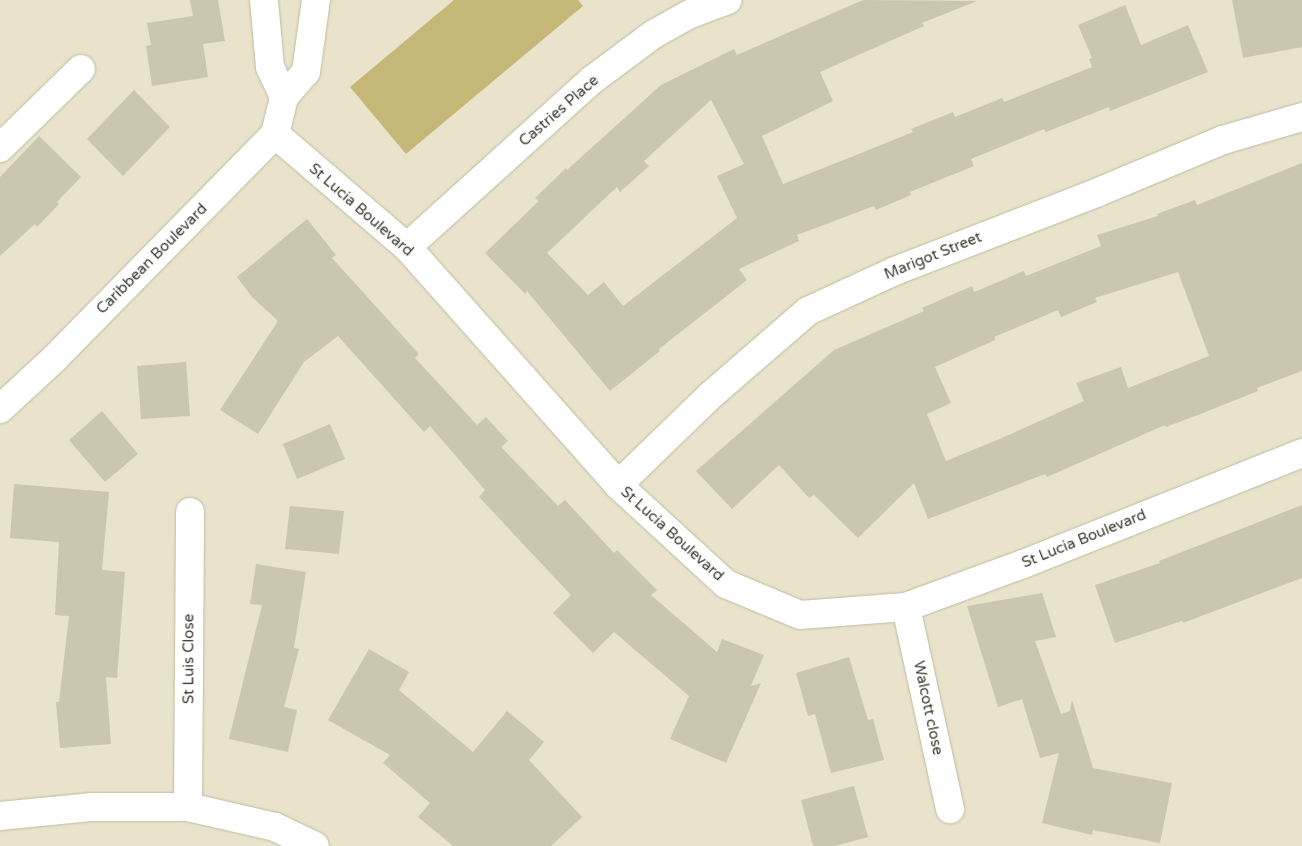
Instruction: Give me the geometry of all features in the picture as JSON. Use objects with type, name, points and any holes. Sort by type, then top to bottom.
[{"type":"street","points":[[264,0],[270,68],[284,97]]},
{"type":"street","points":[[275,134],[284,97],[306,72],[316,0]]},
{"type":"street","name":"Castries Place","points":[[407,247],[607,69],[654,34],[690,14],[728,0]]},
{"type":"street","points":[[0,148],[81,69]]},
{"type":"street","name":"Marigot Street","points":[[618,485],[711,394],[808,311],[895,271],[1096,193],[1223,140],[1302,117]]},
{"type":"street","name":"St Lucia Boulevard","points":[[275,134],[407,247],[618,485],[726,584],[800,615],[906,607],[1023,564],[1302,453]]},
{"type":"street","name":"Caribbean Boulevard","points":[[0,409],[54,359],[275,134]]},
{"type":"street","name":"St Luis Close","points":[[188,807],[190,512]]},
{"type":"street","name":"Walcott close","points":[[906,607],[950,809]]},
{"type":"street","points":[[0,816],[91,806],[188,807],[275,827],[315,846]]},
{"type":"shaded area","points":[[454,0],[578,0],[583,6],[406,154],[350,87]]},
{"type":"building","points":[[190,0],[218,0],[225,41],[203,44],[208,77],[152,86],[146,46],[151,45],[147,23],[193,16]]},
{"type":"building","points":[[863,0],[977,1],[922,23],[924,26],[820,72],[833,101],[762,136],[783,184],[913,132],[911,129],[953,112],[955,117],[1002,98],[1004,102],[1092,67],[1089,59],[1092,58],[1078,25],[1125,5],[1141,45],[1188,25],[1208,72],[1110,111],[1109,107],[1046,132],[1044,129],[971,159],[974,166],[910,192],[911,195],[876,210],[874,206],[797,235],[799,241],[739,269],[747,280],[659,349],[660,351],[610,391],[527,291],[525,294],[485,253],[539,201],[535,198],[566,168],[567,170],[661,85],[734,49],[737,55]],"holes":[[[711,100],[744,164],[717,176],[737,218],[623,306],[604,282],[588,295],[547,253],[617,187],[620,192],[649,166],[644,161]]]},
{"type":"building","points":[[1232,0],[1302,0],[1302,47],[1243,58]]},
{"type":"building","points":[[134,90],[170,127],[123,176],[87,139]]},
{"type":"building","points":[[39,136],[81,177],[57,202],[59,204],[37,227],[35,224],[0,256],[0,177]]},
{"type":"building","points":[[1302,163],[1302,371],[1257,388],[1258,391],[1203,413],[1166,427],[1165,425],[1047,477],[1045,474],[928,519],[914,483],[858,538],[814,495],[809,498],[779,465],[732,509],[696,471],[834,350],[924,311],[922,308],[972,286],[974,292],[1024,271],[1026,276],[1101,246],[1097,235],[1158,216],[1157,214],[1195,200],[1197,205]],"holes":[[[1178,272],[1209,356],[1128,388],[1121,367],[1076,383],[1084,401],[946,461],[927,414],[951,403],[935,367],[995,340],[994,337],[1058,310],[1061,317],[1097,302],[1095,298]]]},
{"type":"building","points":[[307,219],[336,255],[332,258],[419,354],[415,358],[477,425],[486,417],[508,441],[501,447],[558,506],[565,500],[614,553],[617,550],[657,590],[651,595],[717,652],[722,639],[764,655],[751,686],[761,683],[726,763],[670,739],[689,696],[614,632],[593,653],[553,613],[571,595],[479,497],[485,490],[430,426],[424,432],[338,336],[304,362],[258,434],[220,410],[278,321],[252,297],[237,277]]},
{"type":"building","points":[[186,362],[190,416],[141,419],[137,366]]},
{"type":"building","points":[[102,411],[138,454],[105,482],[69,440]]},
{"type":"building","points":[[330,424],[345,459],[297,479],[283,444]]},
{"type":"building","points":[[14,484],[109,492],[102,570],[125,572],[117,678],[106,677],[111,744],[60,748],[56,702],[59,702],[69,616],[55,615],[59,542],[10,538]]},
{"type":"building","points":[[1302,505],[1302,578],[1183,623],[1182,621],[1115,643],[1095,585],[1160,563],[1159,561]]},
{"type":"building","points":[[290,506],[344,511],[339,554],[285,549]]},
{"type":"building","points":[[256,564],[306,572],[294,648],[299,649],[284,707],[297,710],[288,752],[229,739],[262,605],[250,604]]},
{"type":"building","points":[[1042,593],[1056,637],[1035,641],[1061,714],[1070,711],[1072,700],[1093,768],[1172,783],[1160,843],[1093,830],[1092,835],[1042,823],[1059,753],[1040,758],[1022,699],[998,707],[967,606]]},
{"type":"building","points":[[369,649],[409,672],[399,690],[473,752],[507,711],[544,742],[529,760],[582,817],[551,846],[453,846],[418,817],[430,803],[383,763],[390,755],[328,720]]},
{"type":"building","points":[[849,657],[868,720],[873,719],[884,760],[831,773],[815,714],[808,716],[796,673]]},
{"type":"building","points":[[854,786],[868,837],[835,846],[813,846],[801,800]]}]
